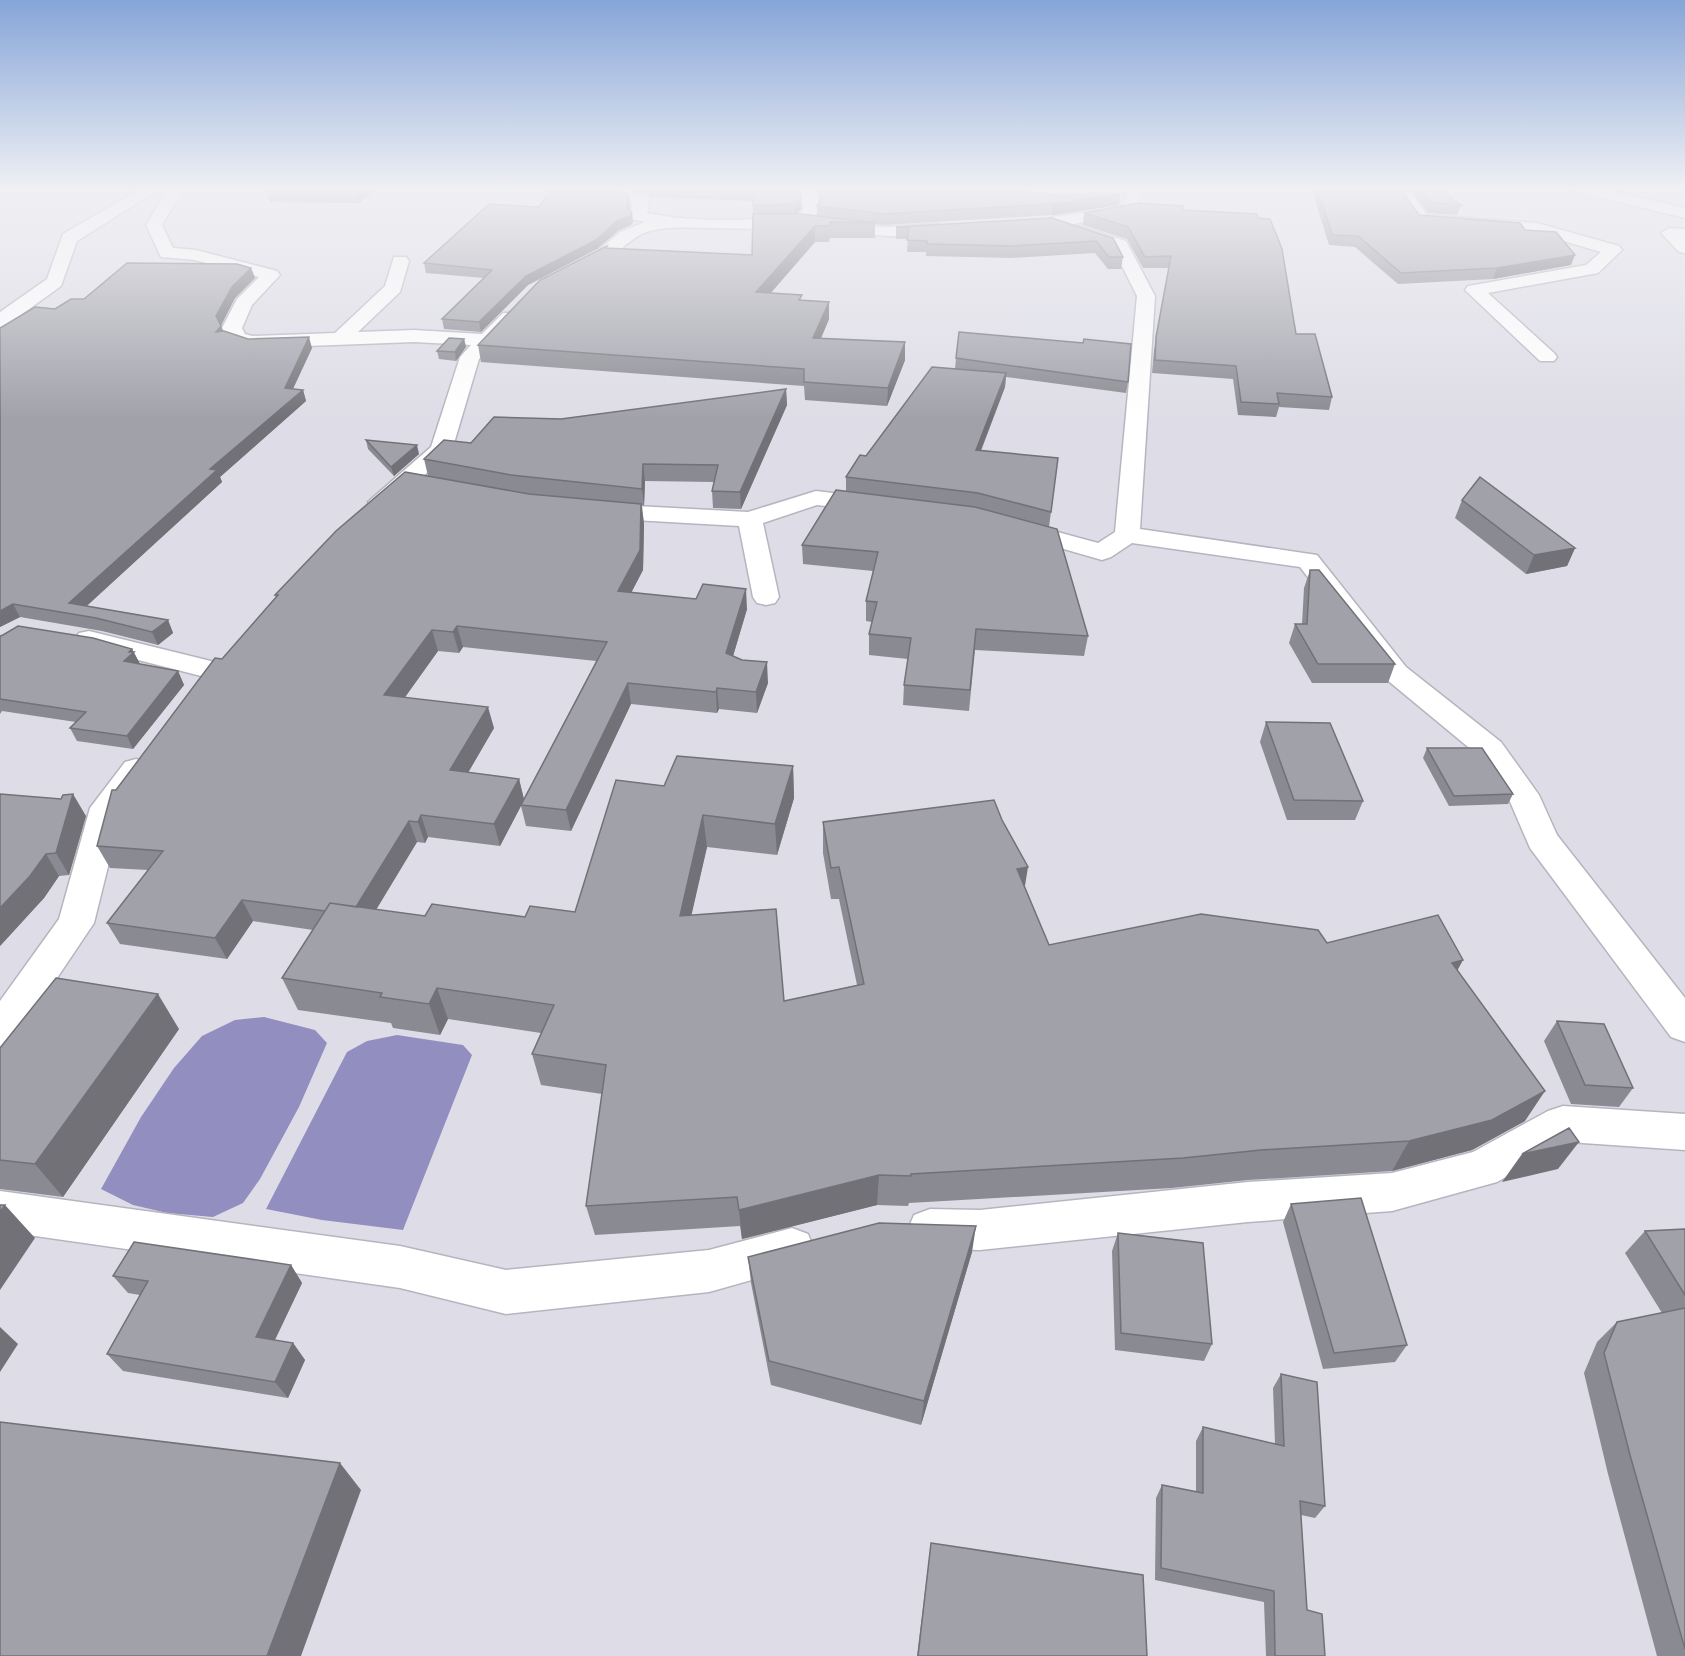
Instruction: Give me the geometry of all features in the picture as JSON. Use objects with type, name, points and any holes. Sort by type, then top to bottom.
[{"type":"street","points":[[0,321],[55,282],[61,264]]},
{"type":"street","points":[[231,264],[272,275],[244,303],[232,328],[237,338],[252,342],[414,336],[487,340]]},
{"type":"street","points":[[342,337],[394,288],[399,264]]},
{"type":"street","points":[[555,281],[587,264]]},
{"type":"street","points":[[1127,535],[1146,296],[1130,264]]},
{"type":"street","points":[[1547,357],[1474,290],[1592,269],[1597,264]]},
{"type":"street","points":[[359,520],[441,450],[470,357],[527,299]]},
{"type":"street","points":[[572,508],[619,514],[750,519],[816,498],[896,507]]},
{"type":"street","points":[[750,519],[766,597]]},
{"type":"street","points":[[999,523],[1102,552],[1127,535],[1308,560],[1396,673],[1490,749],[1523,795],[1542,840],[1685,1026]]},
{"type":"street","points":[[67,635],[102,641],[213,670]]},
{"type":"street","points":[[0,1031],[76,923],[106,807],[149,753]]},
{"type":"street","points":[[889,1227],[980,1230],[1248,1202],[1392,1192],[1482,1169],[1563,1124],[1685,1132]]},
{"type":"street","points":[[0,1211],[400,1267],[506,1292],[709,1271],[833,1239]]},
{"type":"shaded area","points":[[264,1017],[315,1030],[327,1043],[299,1107],[260,1179],[243,1203],[213,1217],[167,1213],[133,1205],[101,1189],[141,1117],[174,1068],[202,1036],[235,1020]]},
{"type":"shaded area","points":[[397,1035],[463,1045],[472,1055],[403,1230],[322,1220],[266,1209],[347,1052],[367,1041]]},
{"type":"building","points":[[125,264],[238,264],[251,268],[232,287],[216,316],[221,326],[216,332],[224,331],[248,339],[309,337],[285,388],[303,390],[210,469],[217,470],[69,603],[168,620],[152,632],[96,618],[13,604],[0,611],[0,328],[35,307],[55,309],[71,299],[84,299]]},
{"type":"building","points":[[436,264],[549,264],[526,276],[479,322],[442,319],[492,270]]},
{"type":"building","points":[[571,264],[781,264],[756,292],[802,295],[799,300],[829,302],[813,338],[905,342],[888,388],[804,382],[804,369],[478,345],[540,280]]},
{"type":"building","points":[[1169,264],[1285,264],[1296,334],[1315,334],[1332,397],[1277,393],[1279,404],[1241,402],[1236,366],[1155,360],[1156,337]]},
{"type":"building","points":[[1391,264],[1519,264],[1497,268],[1401,273]]},
{"type":"building","points":[[959,332],[1083,343],[1084,339],[1131,344],[1128,382],[956,358]]},
{"type":"building","points":[[449,338],[464,339],[455,352],[437,351]]},
{"type":"building","points":[[932,367],[1006,373],[976,450],[1058,458],[1051,512],[978,493],[846,477],[860,455],[866,456]]},
{"type":"building","points":[[786,389],[740,492],[712,491],[718,465],[643,464],[642,489],[511,475],[424,459],[444,440],[471,443],[494,417],[561,419]]},
{"type":"building","points":[[366,440],[417,445],[391,467]]},
{"type":"building","points":[[405,472],[529,494],[641,504],[640,550],[618,591],[696,599],[703,584],[746,589],[726,653],[742,660],[767,662],[756,692],[717,688],[716,692],[628,683],[566,810],[521,805],[607,642],[457,626],[453,632],[432,630],[384,695],[488,707],[450,770],[519,779],[494,824],[421,815],[418,822],[409,821],[356,907],[330,903],[325,911],[242,900],[215,938],[107,923],[163,851],[97,846],[112,790],[116,790],[215,658],[222,659],[278,595],[275,595],[336,531]]},
{"type":"building","points":[[1480,477],[1575,548],[1534,555],[1462,500]]},
{"type":"building","points":[[836,490],[975,507],[1057,529],[1088,636],[976,629],[970,690],[904,685],[911,638],[869,634],[877,602],[866,601],[878,552],[802,545]]},
{"type":"building","points":[[1310,570],[1319,570],[1395,664],[1318,664],[1295,624],[1307,624]]},
{"type":"building","points":[[18,626],[93,638],[132,649],[129,652],[134,652],[124,661],[178,671],[127,736],[70,728],[86,712],[0,699],[0,636]]},
{"type":"building","points":[[1266,722],[1330,723],[1363,801],[1294,800]]},
{"type":"building","points":[[1427,748],[1482,748],[1513,794],[1454,796]]},
{"type":"building","points":[[677,756],[793,766],[775,824],[703,815],[680,916],[776,909],[784,1001],[864,984],[839,867],[831,868],[823,822],[994,800],[1002,820],[1028,867],[1017,869],[1049,945],[1201,914],[1318,930],[1327,943],[1438,915],[1463,960],[1452,963],[1545,1091],[1492,1120],[1409,1141],[1261,1150],[1183,1158],[911,1174],[911,1176],[879,1175],[739,1210],[737,1197],[586,1206],[606,1065],[532,1054],[554,1005],[437,988],[429,1004],[380,997],[382,993],[282,978],[330,903],[425,916],[432,904],[525,917],[530,906],[575,912],[616,780],[664,786]]},
{"type":"building","points":[[0,794],[61,799],[63,795],[73,794],[56,853],[46,854],[30,876],[0,908]]},
{"type":"building","points":[[56,978],[158,994],[35,1164],[0,1160],[0,1048]]},
{"type":"building","points":[[1557,1021],[1604,1024],[1633,1088],[1585,1085]]},
{"type":"building","points":[[1569,1128],[1579,1142],[1522,1154]]},
{"type":"building","points":[[1361,1198],[1407,1345],[1334,1353],[1291,1204]]},
{"type":"building","points":[[879,1223],[976,1226],[924,1401],[769,1361],[748,1257]]},
{"type":"building","points":[[1685,1229],[1685,1295],[1645,1231]]},
{"type":"building","points":[[1118,1233],[1203,1243],[1212,1344],[1121,1333]]},
{"type":"building","points":[[134,1242],[291,1265],[256,1337],[293,1343],[275,1382],[107,1354],[148,1281],[113,1276]]},
{"type":"building","points":[[1685,1308],[1685,1649],[1630,1455],[1604,1353],[1617,1322]]},
{"type":"building","points":[[1281,1374],[1317,1382],[1325,1506],[1300,1501],[1307,1610],[1322,1614],[1325,1656],[1275,1656],[1274,1591],[1161,1568],[1162,1485],[1203,1493],[1203,1427],[1284,1446]]},
{"type":"building","points":[[0,1422],[340,1463],[267,1656],[0,1656]]},
{"type":"building","points":[[931,1543],[1143,1575],[1147,1656],[918,1656]]}]
